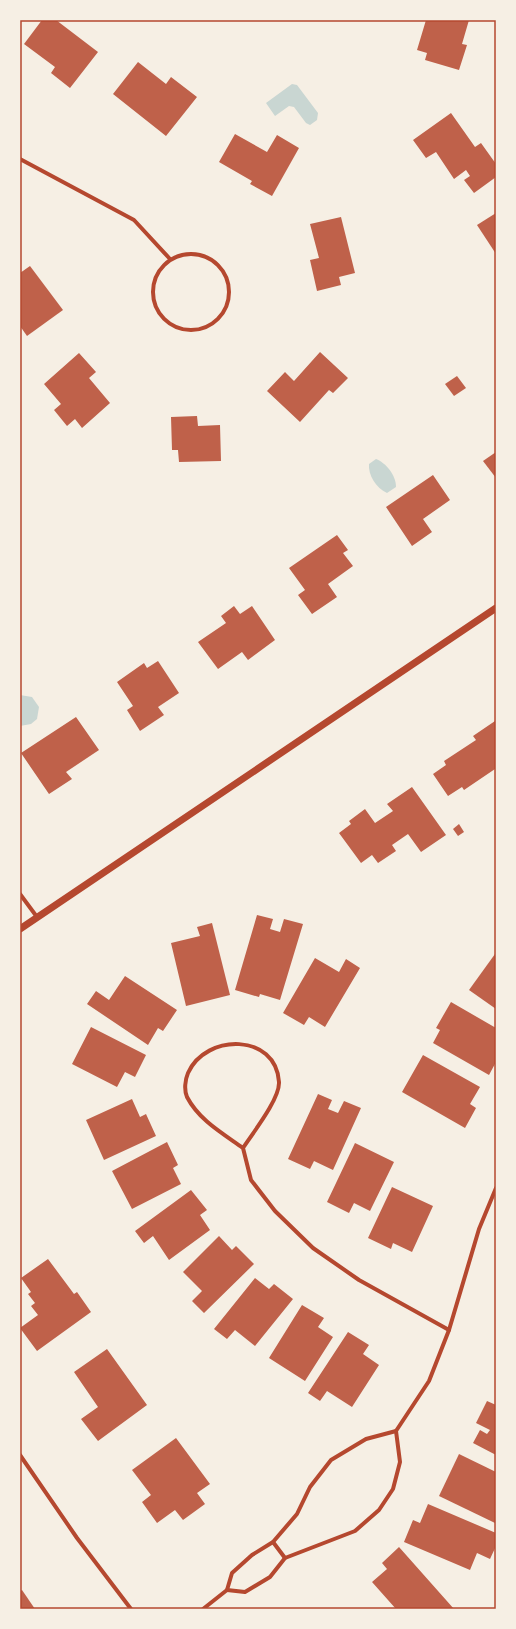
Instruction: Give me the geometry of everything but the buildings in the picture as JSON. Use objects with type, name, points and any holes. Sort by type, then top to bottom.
[{"type":"street","points":[[20,159],[134,220],[170,259]]},
{"type":"street","points":[[192,253],[203,255],[214,261],[227,279],[229,290],[228,301],[220,316],[207,326],[196,330],[179,328],[164,319],[157,310],[153,288],[156,277],[162,267],[170,259],[192,253]]},
{"type":"street","points":[[20,929],[496,608]]},
{"type":"street","points":[[20,894],[37,917]]},
{"type":"street","points":[[243,1148],[266,1114],[280,1083],[276,1066],[264,1052],[233,1044],[218,1046],[203,1054],[192,1065],[185,1080],[187,1096],[197,1112],[211,1126],[243,1148],[251,1180],[275,1211],[313,1248],[360,1280],[449,1330]]},
{"type":"street","points":[[227,1590],[244,1592],[270,1577],[285,1558],[355,1530],[379,1510],[393,1489],[400,1462],[396,1431],[428,1381],[449,1330],[479,1229],[496,1188]]},
{"type":"street","points":[[203,1609],[227,1590],[232,1573],[252,1555],[273,1542],[297,1514],[310,1487],[331,1460],[366,1439],[396,1431]]},
{"type":"street","points":[[20,1454],[77,1538],[131,1609]]},
{"type":"street","points":[[273,1542],[285,1558]]},
{"type":"shaded area","points":[[292,84],[297,85],[318,113],[317,120],[310,125],[306,123],[294,107],[289,106],[275,116],[266,103]]},
{"type":"shaded area","points":[[376,459],[387,466],[396,483],[396,487],[387,493],[376,485],[371,477],[369,464]]},
{"type":"shaded area","points":[[20,695],[32,697],[39,707],[37,719],[31,724],[20,726]]}]
